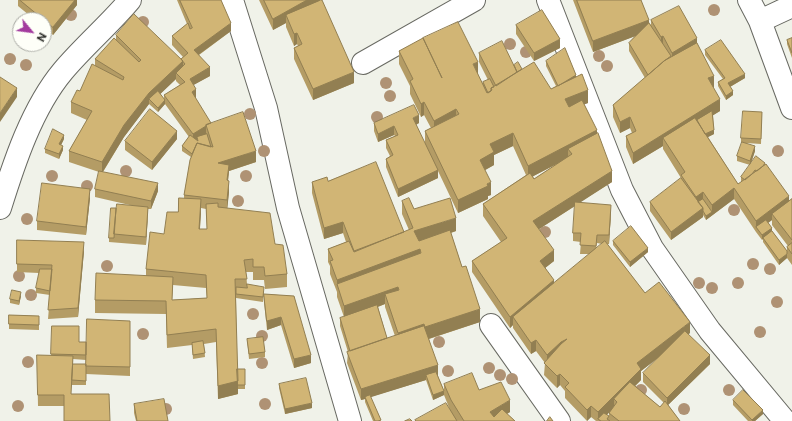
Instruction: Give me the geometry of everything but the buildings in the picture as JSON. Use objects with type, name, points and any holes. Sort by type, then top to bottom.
[{"type":"street","points":[[0,208],[14,163],[35,115],[63,72],[130,0]]},
{"type":"street","points":[[232,0],[266,108],[288,208],[350,421]]},
{"type":"street","points":[[363,63],[474,0]]},
{"type":"street","points":[[548,0],[622,190],[652,248],[710,331],[785,421]]},
{"type":"street","points":[[749,0],[760,21],[792,108]]},
{"type":"street","points":[[760,21],[792,6]]},
{"type":"street","points":[[491,325],[559,421]]}]
